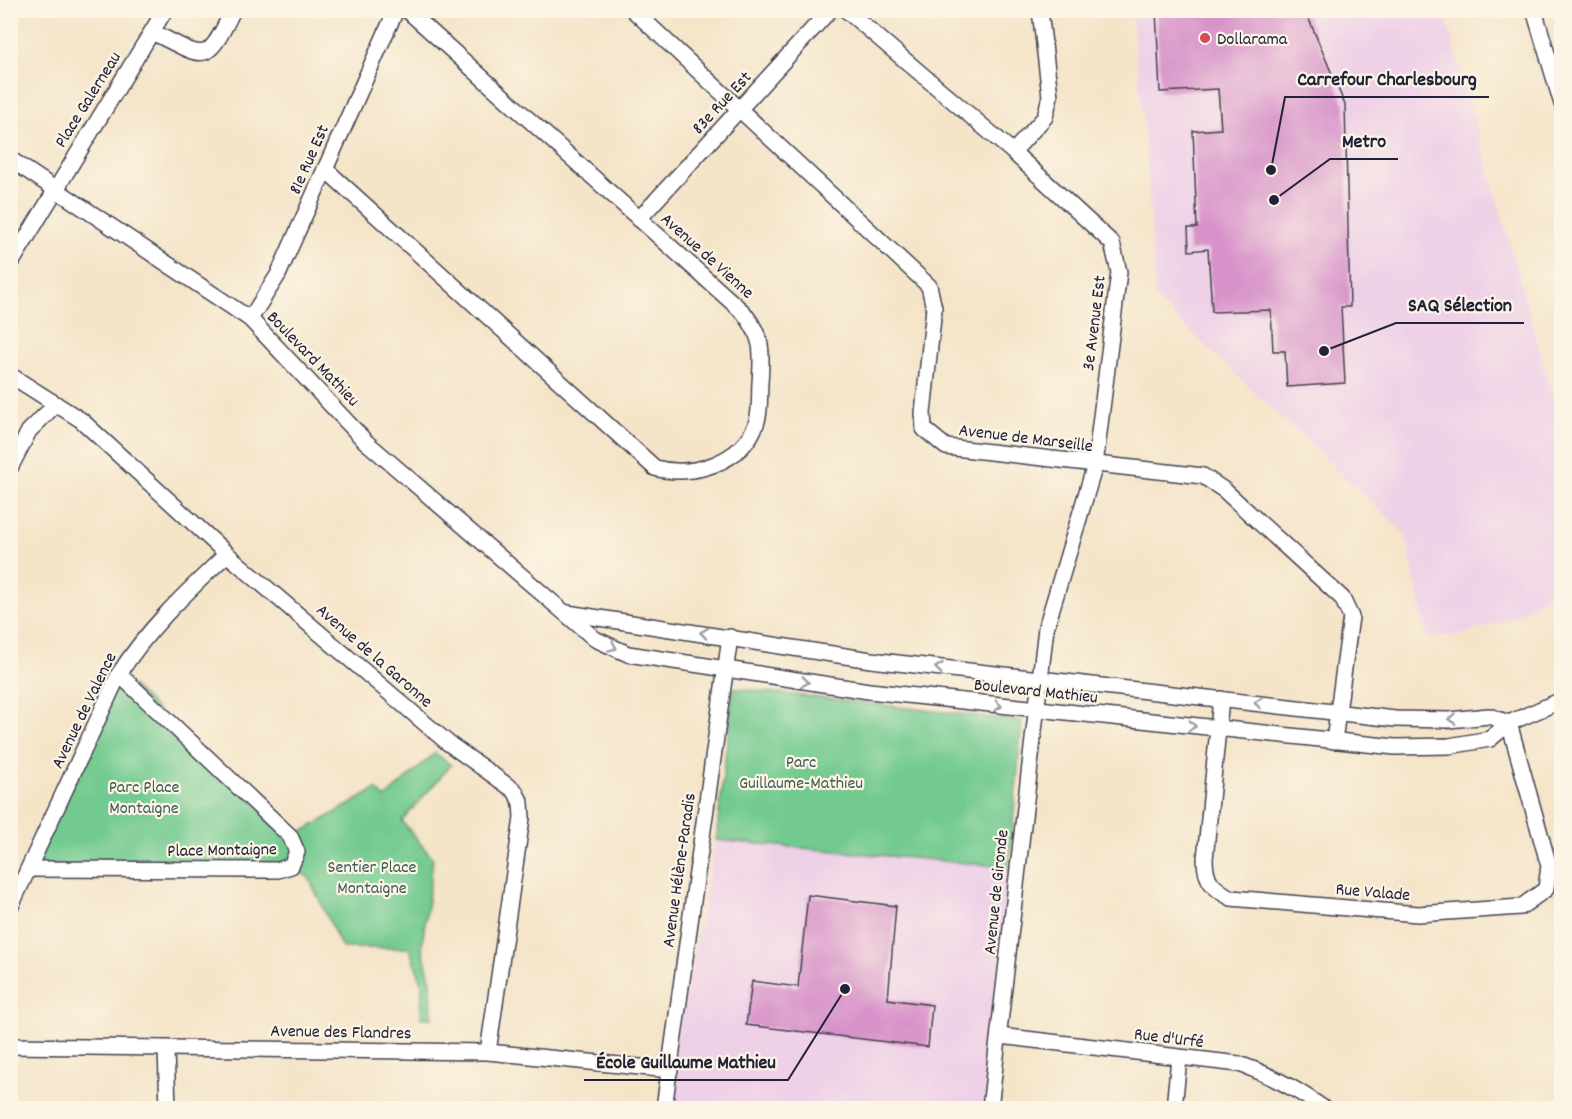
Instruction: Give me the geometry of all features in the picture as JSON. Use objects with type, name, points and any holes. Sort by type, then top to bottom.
[{"type":"street","name":"Place Galerneau","points":[[56,187],[165,10]]},
{"type":"street","points":[[152,32],[197,53],[207,53],[217,44],[233,10]]},
{"type":"street","name":"81e Rue Est","points":[[250,320],[278,275],[396,10]]},
{"type":"street","name":"Avenue de Vienne","points":[[325,169],[639,456],[655,468],[670,472],[696,470],[720,462],[750,438],[758,422],[762,350],[759,335],[744,313],[407,10]]},
{"type":"street","name":"Avenue de Marseille","points":[[633,10],[929,286],[934,308],[923,412],[924,429],[946,447],[1203,476],[1224,490],[1342,598],[1351,617],[1334,741]]},
{"type":"street","name":"83e Rue Est","points":[[639,219],[830,10]]},
{"type":"street","name":"3e Avenue Est","points":[[846,10],[1013,152],[1112,243],[1119,272],[1095,465],[1046,628],[1040,681]]},
{"type":"street","points":[[1013,152],[1046,117],[1050,96],[1040,10]]},
{"type":"street","points":[[1534,10],[1555,61],[1562,104]]},
{"type":"street","name":"Boulevard Mathieu","points":[[10,159],[56,187],[250,320],[365,441],[595,639],[628,654],[869,691],[1395,747],[1449,746],[1490,739],[1509,723],[1562,700]]},
{"type":"street","points":[[10,265],[56,187]]},
{"type":"street","name":"Avenue de la Garonne","points":[[10,375],[81,420],[227,554],[448,743],[515,791],[521,803],[522,818],[488,1052]]},
{"type":"street","points":[[10,468],[29,431],[56,404]]},
{"type":"street","name":"Avenue de Valence","points":[[10,908],[119,674],[140,642],[166,612],[227,554]]},
{"type":"street","name":"Boulevard Mathieu","points":[[567,613],[871,660],[1040,681],[1395,719],[1449,720],[1489,716],[1509,723]]},
{"type":"street","name":"Avenue Hélène-Paradis","points":[[664,1108],[730,637]]},
{"type":"street","name":"Place Montaigne","points":[[30,869],[278,870],[291,866],[297,852],[290,836],[119,674]]},
{"type":"street","name":"Avenue de Gironde","points":[[990,1108],[1040,681]]},
{"type":"street","name":"Rue Valade","points":[[1221,699],[1205,859],[1205,873],[1209,883],[1232,898],[1418,914],[1521,907],[1546,889],[1549,866],[1509,723]]},
{"type":"street","name":"Rue d'Urfé","points":[[999,1036],[1239,1064],[1269,1074],[1296,1088],[1323,1108]]},
{"type":"street","name":"Avenue des Flandres","points":[[10,1046],[488,1052],[670,1070]]},
{"type":"street","points":[[166,1049],[168,1108]]},
{"type":"street","points":[[1174,1108],[1179,1058]]},
{"type":"shaded area","points":[[1126,11],[1444,11],[1561,427],[1561,582],[1542,599],[1515,617],[1467,633],[1427,639],[1406,535],[1155,298],[1148,174],[1139,78],[1131,12]]},
{"type":"shaded area","points":[[716,840],[1009,867],[989,1108],[692,1108],[664,1105]]},
{"type":"green space","name":"Parc Place Montaigne","points":[[119,674],[290,836],[309,828],[376,789],[385,798],[435,753],[451,765],[402,821],[433,859],[422,947],[431,982],[432,1018],[421,1018],[422,983],[409,948],[342,948],[309,878],[291,866],[30,869]]},
{"type":"green space","name":"Parc Guillaume-Mathieu","points":[[733,688],[1022,721],[1009,867],[716,840]]},
{"type":"building","points":[[1156,10],[1305,10],[1345,105],[1350,307],[1341,307],[1345,383],[1287,387],[1285,351],[1273,351],[1271,310],[1212,312],[1208,249],[1189,251],[1188,228],[1197,228],[1193,131],[1221,129],[1218,89],[1160,92]]},
{"type":"building","points":[[808,895],[896,906],[888,999],[932,1005],[928,1047],[746,1025],[752,981],[798,987]]},
{"type":"place","name":"Dollarama","points":[[1205,38]]},
{"type":"place","name":"Carrefour Charlesbourg","points":[[1271,170]]},
{"type":"place","name":"Metro","points":[[1274,200]]},
{"type":"place","name":"SAQ Sélection","points":[[1324,351]]},
{"type":"place","name":"École Guillaume Mathieu","points":[[845,989]]},
{"type":"park label","name":"Sentier Place Montaigne","points":[[372,876]]}]
